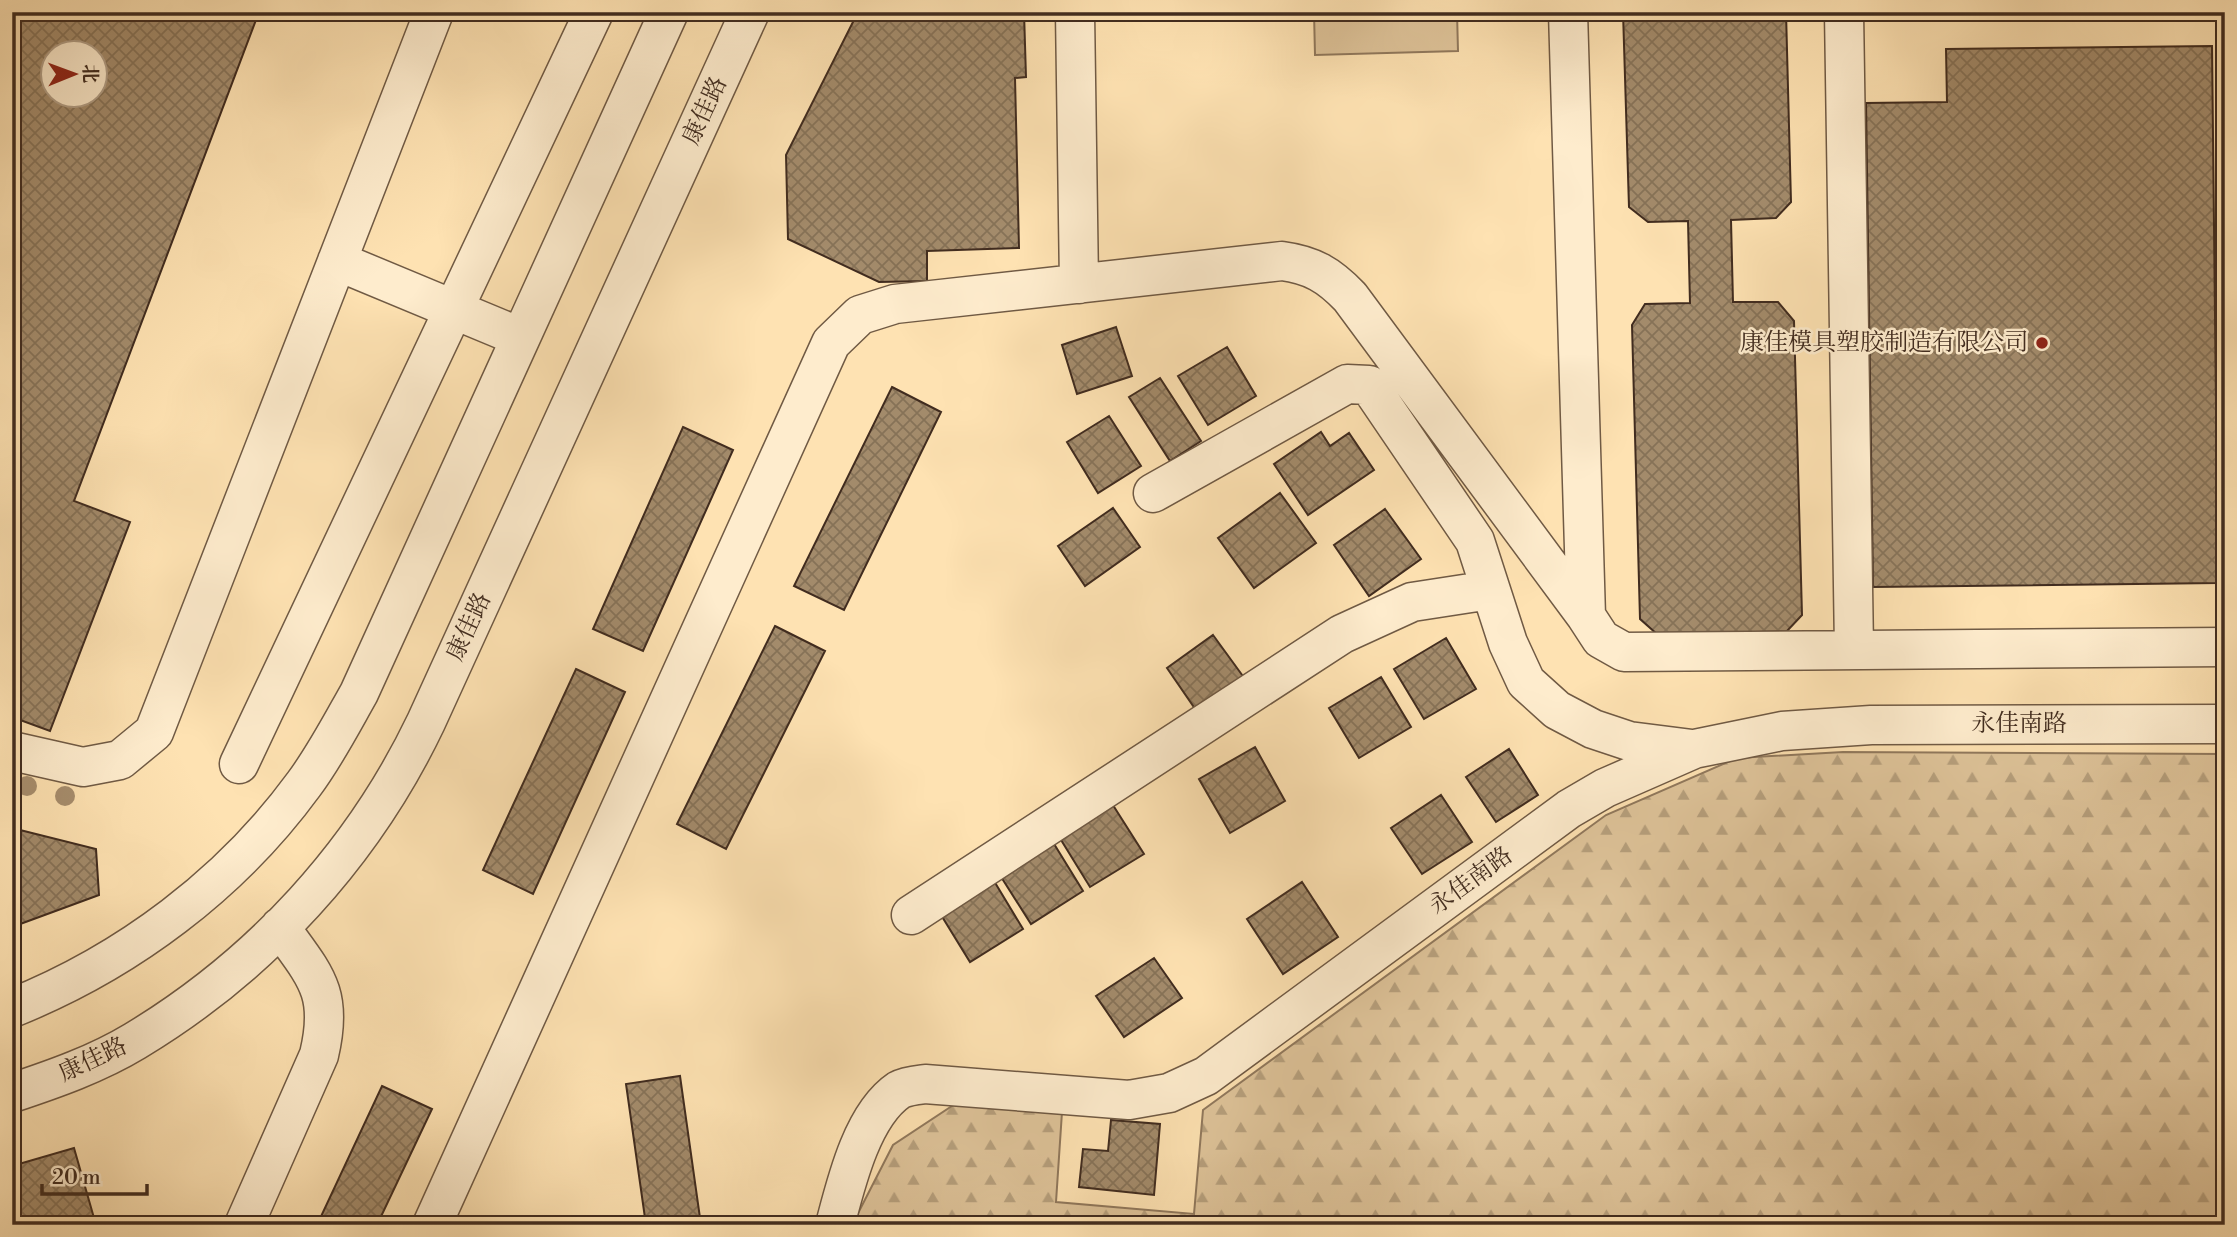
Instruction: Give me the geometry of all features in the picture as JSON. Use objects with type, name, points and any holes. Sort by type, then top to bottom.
[{"type":"street","points":[[12,751],[83,767],[120,760],[154,733],[435,12]]},
{"type":"street","points":[[239,764],[594,12]]},
{"type":"street","points":[[12,1008],[88,975],[128,950],[208,887],[268,828],[306,782],[359,693],[668,12]]},
{"type":"street","name":"康佳路","points":[[12,1093],[54,1079],[135,1041],[209,988],[280,927],[361,836],[406,763],[750,12]]},
{"type":"street","points":[[1075,12],[1079,284]]},
{"type":"street","points":[[1568,12],[1586,616]]},
{"type":"street","points":[[1844,12],[1854,649]]},
{"type":"street","points":[[337,261],[520,337]]},
{"type":"street","points":[[432,1225],[831,343],[859,315],[895,304],[1282,261],[1307,264],[1329,276],[1350,297],[1601,639],[1624,652],[2225,647]]},
{"type":"street","points":[[1153,493],[1347,384],[1369,385],[1475,541],[1515,663],[1525,682],[1540,698],[1574,721],[1611,736],[1694,749]]},
{"type":"street","points":[[911,915],[1342,634],[1412,602],[1490,590]]},
{"type":"street","name":"永佳南路","points":[[835,1225],[869,1123],[884,1102],[901,1088],[925,1084],[1129,1100],[1170,1093],[1206,1076],[1569,809],[1605,788],[1694,749],[1782,731],[1871,725],[2225,724]]},
{"type":"street","points":[[244,1225],[318,1055],[325,1028],[325,1000],[314,974],[280,927]]},
{"type":"green space","points":[[1314,12],[1457,12],[1458,51],[1315,55]]},
{"type":"green space","points":[[1843,752],[2225,754],[2225,1225],[852,1225],[893,1145],[958,1102],[1062,1112],[1056,1202],[1194,1214],[1203,1110],[1606,815],[1737,758]]},
{"type":"building","points":[[12,12],[259,12],[74,501],[130,522],[50,731],[12,717]]},
{"type":"building","points":[[858,12],[1024,12],[1026,77],[1015,78],[1019,248],[927,251],[927,281],[879,282],[788,239],[786,155]]},
{"type":"building","points":[[1623,12],[1786,12],[1791,202],[1776,218],[1731,220],[1733,302],[1778,302],[1794,321],[1802,615],[1787,631],[1658,635],[1640,619],[1632,325],[1645,304],[1690,303],[1688,221],[1648,222],[1629,207]]},
{"type":"building","name":"康佳模具塑胶制造有限公司","points":[[2212,46],[2218,583],[1873,587],[1866,103],[1947,102],[1946,49]]},
{"type":"building","points":[[1116,327],[1132,376],[1077,394],[1062,345]]},
{"type":"building","points":[[1227,347],[1256,396],[1208,425],[1178,376]]},
{"type":"building","points":[[1160,378],[1201,441],[1170,461],[1129,397]]},
{"type":"building","points":[[892,387],[941,412],[844,610],[794,586]]},
{"type":"building","points":[[1109,416],[1141,466],[1098,493],[1067,442]]},
{"type":"building","points":[[683,427],[733,450],[643,651],[593,629]]},
{"type":"building","points":[[1321,432],[1330,446],[1349,433],[1374,470],[1308,515],[1274,464]]},
{"type":"building","points":[[1280,493],[1316,543],[1254,588],[1218,538]]},
{"type":"building","points":[[1113,508],[1140,547],[1085,586],[1058,546]]},
{"type":"building","points":[[1385,509],[1421,559],[1369,596],[1334,545]]},
{"type":"building","points":[[775,626],[825,651],[726,849],[677,824]]},
{"type":"building","points":[[1213,635],[1245,679],[1198,713],[1167,668]]},
{"type":"building","points":[[1446,638],[1476,689],[1424,719],[1394,669]]},
{"type":"building","points":[[576,669],[625,692],[533,894],[483,870]]},
{"type":"building","points":[[1381,677],[1411,727],[1359,758],[1329,708]]},
{"type":"building","points":[[1255,747],[1285,801],[1230,833],[1199,779]]},
{"type":"building","points":[[1509,749],[1538,795],[1496,822],[1466,777]]},
{"type":"building","points":[[1441,795],[1472,842],[1422,874],[1391,828]]},
{"type":"building","points":[[1111,802],[1144,854],[1090,887],[1058,835]]},
{"type":"building","points":[[12,828],[96,849],[99,895],[12,927]]},
{"type":"building","points":[[1051,839],[1083,891],[1031,924],[998,872]]},
{"type":"building","points":[[991,876],[1023,929],[970,962],[938,910]]},
{"type":"building","points":[[1302,882],[1338,937],[1283,974],[1247,919]]},
{"type":"building","points":[[1154,958],[1182,998],[1124,1037],[1096,996]]},
{"type":"building","points":[[680,1076],[701,1225],[646,1225],[626,1084]]},
{"type":"building","points":[[382,1086],[432,1109],[377,1225],[317,1225]]},
{"type":"building","points":[[1111,1120],[1160,1124],[1154,1195],[1079,1187],[1083,1149],[1108,1151]]},
{"type":"building","points":[[74,1148],[96,1225],[12,1225],[12,1166]]},
{"type":"place","name":"康佳模具塑胶制造有限公司","points":[[2042,343]]}]
